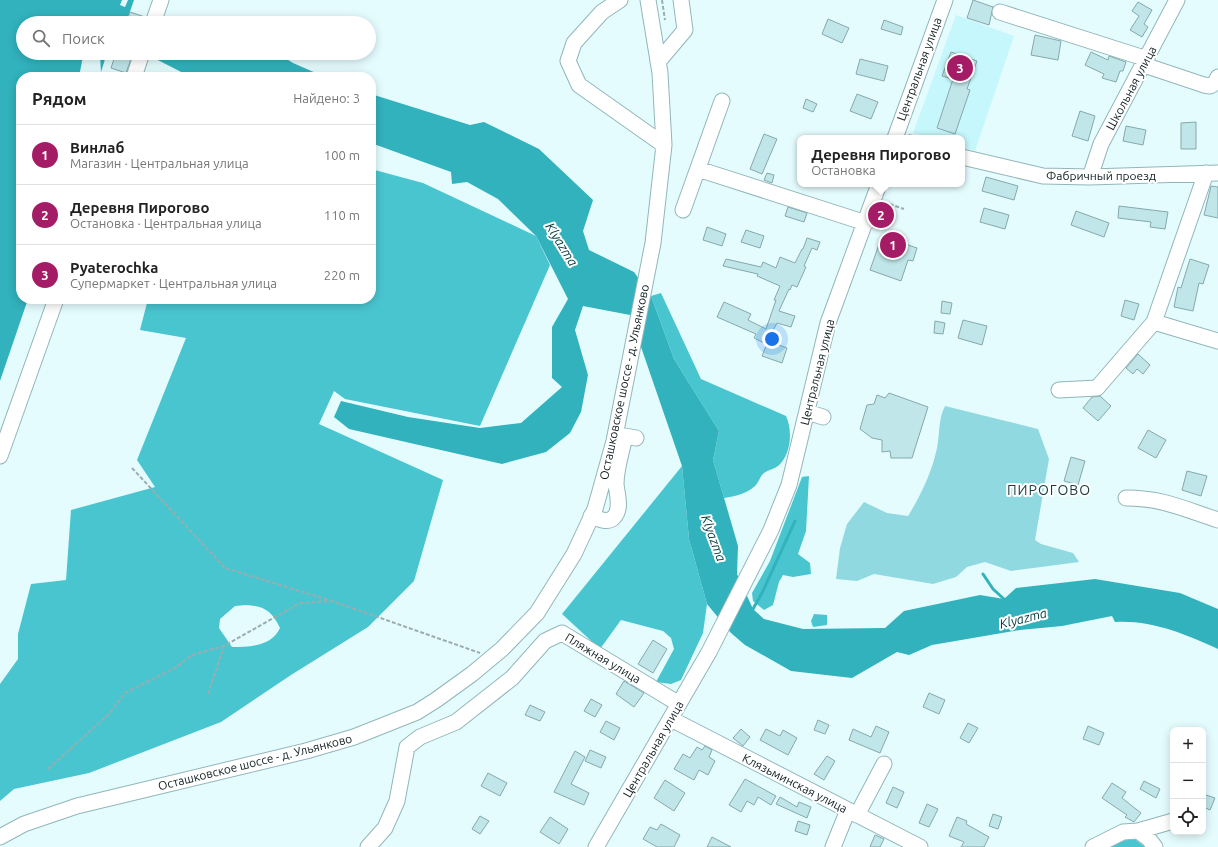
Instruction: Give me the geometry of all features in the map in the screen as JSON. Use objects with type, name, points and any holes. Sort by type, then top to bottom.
[{"type":"street","points":[[155,16],[161,0]]},
{"type":"street","points":[[620,0],[602,12],[574,43],[568,61],[579,85],[664,145]]},
{"type":"street","name":"Осташковское шоссе - д. Ульянково","points":[[0,837],[24,824],[77,806],[306,751],[354,737],[416,712],[436,700],[486,652],[537,613],[574,554],[591,516],[614,441],[653,243],[664,145],[658,62],[648,0]]},
{"type":"street","points":[[658,62],[685,30],[681,0]]},
{"type":"street","name":"Центральная улица","points":[[896,135],[944,0]]},
{"type":"street","name":"Школьная улица","points":[[1090,177],[1101,144],[1146,62],[1177,0]]},
{"type":"street","points":[[1000,12],[1146,62],[1204,85],[1210,86],[1215,83],[1218,77]]},
{"type":"street","points":[[136,72],[140,60]]},
{"type":"street","points":[[683,210],[722,101]]},
{"type":"street","name":"Фабричный проезд","points":[[965,158],[1043,176],[1090,177],[1212,173]]},
{"type":"street","points":[[698,170],[866,223]]},
{"type":"street","points":[[1059,390],[1098,388],[1154,322],[1212,173]]},
{"type":"street","name":"Центральная улица","points":[[596,847],[709,652],[771,530],[789,485],[828,324],[878,187]]},
{"type":"street","points":[[0,456],[54,304]]},
{"type":"street","points":[[1154,322],[1218,341]]},
{"type":"street","points":[[807,412],[823,417]]},
{"type":"street","points":[[591,516],[605,521],[613,519],[617,514],[617,476],[625,436],[636,438]]},
{"type":"street","points":[[1126,498],[1146,498],[1167,502],[1218,520]]},
{"type":"street","name":"Пляжная улица","points":[[368,847],[385,828],[397,801],[407,747],[420,737],[456,722],[512,678],[545,641],[562,633],[679,704]]},
{"type":"street","name":"Клязьминская улица","points":[[672,718],[852,813],[920,847]]},
{"type":"street","points":[[833,847],[852,813],[884,764]]},
{"type":"street","points":[[1093,847],[1123,832],[1138,831],[1170,822]]},
{"type":"street","points":[[1138,831],[1148,838],[1155,847]]},
{"type":"path","points":[[884,202],[904,209]]},
{"type":"path","points":[[132,468],[225,568],[332,601],[486,652]]},
{"type":"path","points":[[48,769],[109,714],[125,693],[175,668],[192,655],[224,646],[300,603],[332,601]]},
{"type":"path","points":[[208,694],[224,646]]},
{"type":"path","points":[[474,657],[486,652]]},
{"type":"shaded area","points":[[956,15],[1014,36],[975,151],[965,148],[965,135],[920,135],[913,133]]},
{"type":"shaded area","points":[[376,170],[423,183],[536,236],[550,265],[480,426],[345,399],[334,391],[319,424],[443,480],[414,581],[368,627],[291,675],[221,722],[89,773],[14,789],[0,801],[0,684],[18,659],[18,634],[31,584],[66,580],[71,510],[155,487],[137,460],[186,338],[140,330],[147,304],[376,304]],"holes":[[[246,605],[267,610],[274,617],[280,628],[272,639],[266,642],[253,646],[232,647],[219,628],[220,619],[235,606]]]},
{"type":"shaded area","points":[[661,293],[701,379],[786,416],[790,429],[790,442],[786,456],[778,466],[764,473],[752,489],[744,493],[724,498],[713,460],[719,431],[674,359],[651,296]]},
{"type":"shaded area","points":[[945,406],[1038,429],[1049,459],[1035,540],[1041,544],[1073,553],[1079,562],[1011,571],[985,562],[967,567],[956,577],[933,584],[874,574],[857,581],[836,579],[840,548],[847,524],[864,502],[887,513],[908,516],[922,492],[929,475],[937,448],[940,421]]},
{"type":"shaded area","points":[[682,466],[689,539],[707,604],[703,633],[681,680],[671,684],[656,682],[674,649],[671,638],[663,631],[621,620],[600,649],[562,614]]},
{"type":"shaded area","points":[[809,476],[806,531],[798,554],[810,563],[811,574],[793,577],[783,575],[779,582],[773,605],[764,610],[753,601],[752,593],[770,561],[802,477]]},
{"type":"shaded area","points":[[814,614],[827,615],[827,625],[813,627],[811,621]]},
{"type":"shaded area","points":[[1135,839],[1145,847],[1108,847],[1119,841]]},
{"type":"water","points":[[0,0],[122,0],[120,5],[125,7],[128,0],[134,0],[128,16],[16,16],[16,60],[82,60],[80,72],[16,72],[16,304],[26,304],[0,381]]},
{"type":"water","points":[[100,60],[105,60],[101,72]]},
{"type":"water","points":[[158,60],[288,60],[314,72],[181,72]]},
{"type":"water","name":"Klyazma","points":[[376,96],[470,125],[484,122],[539,149],[593,200],[583,231],[589,250],[634,272],[651,296],[674,359],[719,431],[713,460],[738,546],[737,574],[753,609],[764,619],[803,629],[885,628],[904,611],[980,595],[1004,599],[1016,588],[1095,579],[1180,593],[1218,609],[1218,649],[1168,629],[1142,623],[1115,622],[1112,616],[1062,626],[1020,630],[932,645],[909,655],[897,652],[852,678],[791,671],[745,645],[731,633],[707,604],[689,539],[682,466],[630,315],[583,306],[575,330],[588,375],[581,412],[570,433],[546,452],[502,464],[349,429],[334,417],[341,401],[408,417],[480,428],[521,423],[562,387],[552,378],[552,327],[568,299],[536,236],[498,199],[467,182],[452,184],[451,172],[376,145]]},
{"type":"building","points":[[973,0],[993,7],[989,25],[967,18]]},
{"type":"building","points":[[1138,2],[1152,10],[1144,24],[1148,27],[1142,37],[1130,30],[1139,16],[1132,11]]},
{"type":"building","points":[[130,12],[142,16],[129,16]]},
{"type":"building","points":[[828,19],[849,28],[842,43],[822,34]]},
{"type":"building","points":[[884,20],[903,27],[901,35],[881,29]]},
{"type":"building","points":[[1035,35],[1061,41],[1058,60],[1031,55]]},
{"type":"building","points":[[951,52],[977,61],[967,89],[970,90],[955,134],[937,128],[953,79],[942,76]]},
{"type":"building","points":[[1091,52],[1108,60],[1109,56],[1126,62],[1123,71],[1120,71],[1116,82],[1102,78],[1104,74],[1085,65]]},
{"type":"building","points":[[860,59],[888,66],[884,81],[856,74]]},
{"type":"building","points":[[114,60],[131,60],[126,72],[111,68]]},
{"type":"building","points":[[857,94],[878,102],[871,119],[850,111]]},
{"type":"building","points":[[806,99],[817,104],[813,112],[803,108]]},
{"type":"building","points":[[1080,111],[1095,116],[1088,141],[1072,136]]},
{"type":"building","points":[[1196,122],[1196,149],[1181,149],[1181,123]]},
{"type":"building","points":[[1126,126],[1146,130],[1143,145],[1123,141]]},
{"type":"building","points":[[764,134],[777,139],[762,174],[750,169]]},
{"type":"building","points":[[767,173],[774,175],[772,183],[764,180]]},
{"type":"building","points":[[986,177],[1018,186],[1014,200],[982,191]]},
{"type":"building","points":[[1211,186],[1218,187],[1218,218],[1204,215]]},
{"type":"building","points":[[1119,206],[1168,212],[1165,229],[1150,227],[1151,222],[1118,218]]},
{"type":"building","points":[[788,207],[807,213],[804,222],[785,216]]},
{"type":"building","points":[[984,208],[1009,215],[1005,229],[980,222]]},
{"type":"building","points":[[1076,211],[1109,223],[1104,237],[1071,225]]},
{"type":"building","points":[[707,227],[726,234],[722,246],[703,240]]},
{"type":"building","points":[[746,230],[764,236],[760,248],[741,242]]},
{"type":"building","points":[[882,236],[917,248],[913,261],[908,260],[901,281],[870,270]]},
{"type":"building","points":[[807,238],[820,242],[817,250],[812,248],[804,266],[806,267],[797,287],[792,285],[790,290],[789,289],[779,311],[795,316],[791,327],[777,323],[766,344],[754,338],[756,334],[717,317],[724,302],[751,314],[748,320],[766,329],[776,300],[774,300],[780,286],[757,276],[758,274],[723,266],[726,259],[761,267],[763,262],[776,268],[780,257],[795,263]]},
{"type":"building","points":[[1190,259],[1209,265],[1203,284],[1199,283],[1193,311],[1174,307],[1178,287],[1181,288]]},
{"type":"building","points":[[1125,300],[1139,304],[1134,320],[1121,316]]},
{"type":"building","points":[[942,301],[952,303],[950,314],[941,313]]},
{"type":"building","points":[[963,320],[987,326],[982,345],[958,338]]},
{"type":"building","points":[[935,321],[945,323],[943,334],[934,333]]},
{"type":"building","points":[[768,341],[787,348],[782,363],[762,356]]},
{"type":"building","points":[[1138,354],[1150,365],[1143,374],[1137,369],[1133,374],[1126,368]]},
{"type":"building","points":[[889,393],[928,407],[912,458],[891,458],[890,451],[882,452],[882,440],[872,438],[860,429],[867,405],[874,404],[877,395],[885,398]]},
{"type":"building","points":[[1100,396],[1111,406],[1098,421],[1083,408],[1092,397]]},
{"type":"building","points":[[1148,430],[1166,440],[1156,458],[1138,448]]},
{"type":"building","points":[[1071,457],[1085,461],[1078,485],[1064,481]]},
{"type":"building","points":[[1187,471],[1207,476],[1201,496],[1182,490]]},
{"type":"building","points":[[653,640],[667,649],[653,673],[638,664]]},
{"type":"building","points":[[624,681],[644,693],[634,707],[616,694]]},
{"type":"building","points":[[929,693],[945,700],[939,714],[923,707]]},
{"type":"building","points":[[591,699],[602,705],[595,717],[584,711]]},
{"type":"building","points":[[530,705],[545,712],[540,721],[525,715]]},
{"type":"building","points":[[818,720],[829,725],[825,734],[814,730]]},
{"type":"building","points":[[606,721],[620,728],[614,740],[600,732]]},
{"type":"building","points":[[968,723],[978,728],[969,743],[960,738]]},
{"type":"building","points":[[876,726],[889,732],[880,753],[849,740],[853,729],[871,737]]},
{"type":"building","points":[[1088,726],[1104,733],[1099,745],[1083,739]]},
{"type":"building","points":[[741,729],[750,737],[743,746],[733,738]]},
{"type":"building","points":[[766,729],[780,736],[783,730],[797,738],[788,755],[760,740]]},
{"type":"building","points":[[705,746],[712,750],[709,757],[715,761],[708,775],[699,770],[694,780],[674,769],[683,754],[690,758],[697,747],[702,750]]},
{"type":"building","points":[[590,750],[606,757],[601,768],[585,761]]},
{"type":"building","points":[[575,751],[585,757],[571,784],[589,793],[584,805],[554,792]]},
{"type":"building","points":[[827,756],[835,761],[824,780],[814,774]]},
{"type":"building","points":[[488,773],[507,783],[500,796],[481,786]]},
{"type":"building","points":[[745,779],[776,796],[771,805],[758,797],[754,805],[747,801],[741,812],[729,805]]},
{"type":"building","points":[[665,780],[685,793],[674,811],[654,798]]},
{"type":"building","points":[[1144,781],[1160,789],[1156,798],[1140,789]]},
{"type":"building","points":[[1112,783],[1126,792],[1122,798],[1141,813],[1134,822],[1125,817],[1127,815],[1102,798]]},
{"type":"building","points":[[893,787],[904,792],[897,808],[886,803]]},
{"type":"building","points":[[1206,795],[1215,798],[1210,810],[1206,808]]},
{"type":"building","points":[[780,797],[797,807],[799,802],[811,807],[807,818],[776,804]]},
{"type":"building","points":[[927,804],[938,809],[929,827],[919,823]]},
{"type":"building","points":[[993,814],[1002,817],[998,829],[989,826]]},
{"type":"building","points":[[480,816],[489,821],[480,834],[472,829]]},
{"type":"building","points":[[550,817],[568,829],[559,844],[540,832]]},
{"type":"building","points":[[957,817],[967,821],[966,824],[989,837],[984,847],[961,847],[964,842],[949,836]]},
{"type":"building","points":[[798,821],[810,825],[807,835],[795,831]]},
{"type":"building","points":[[661,824],[680,835],[674,847],[657,847],[643,839],[650,827],[657,830]]},
{"type":"building","points":[[875,835],[884,839],[880,847],[870,847]]},
{"type":"building","points":[[712,837],[731,847],[707,847]]},
{"type":"waterway","points":[[753,609],[763,591],[795,521]]},
{"type":"waterway","points":[[983,574],[993,589],[1004,599]]},
{"type":"place","name":"Pyaterochka","points":[[960,68]]},
{"type":"place","name":"Деревня Пирогово","points":[[881,215]]},
{"type":"place","name":"Винлаб","points":[[893,245]]},
{"type":"district","name":"ПИРОГОВО","points":[[1049,490]]}]
